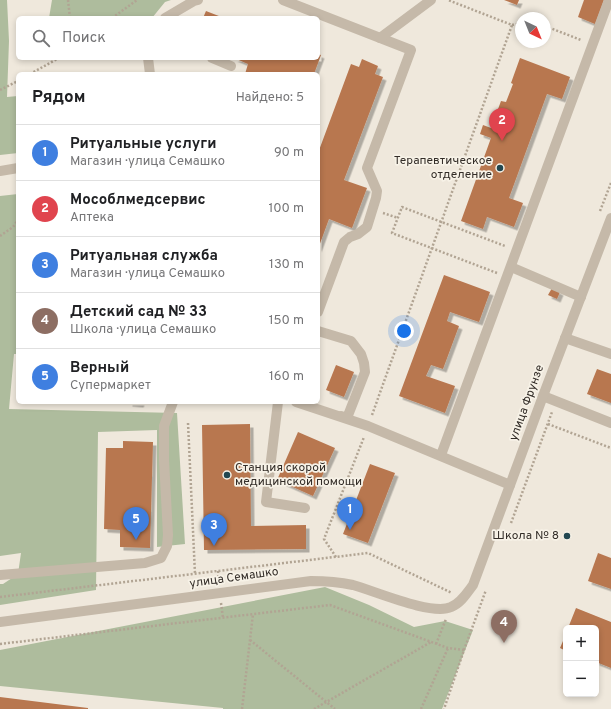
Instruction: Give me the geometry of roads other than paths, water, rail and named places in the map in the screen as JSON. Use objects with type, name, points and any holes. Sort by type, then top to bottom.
[{"type":"street","points":[[168,16],[198,0]]},
{"type":"street","points":[[284,0],[411,50],[367,168],[377,191],[367,227],[344,242],[320,307]]},
{"type":"street","points":[[380,38],[432,0]]},
{"type":"street","points":[[441,456],[610,0]]},
{"type":"street","points":[[148,60],[150,72]]},
{"type":"street","points":[[217,60],[232,66]]},
{"type":"street","points":[[0,170],[16,168]]},
{"type":"street","name":"улица Фрунзе","points":[[461,596],[473,585],[542,396],[611,218]]},
{"type":"street","points":[[509,272],[581,297]]},
{"type":"street","points":[[320,332],[351,341],[361,354],[364,363],[365,372],[347,418],[339,416]]},
{"type":"street","points":[[565,338],[611,354]]},
{"type":"street","points":[[542,396],[611,423]]},
{"type":"street","points":[[0,575],[145,563],[161,558],[168,546],[164,426],[172,404]]},
{"type":"street","points":[[278,404],[266,502],[305,508]]},
{"type":"street","points":[[302,404],[368,426],[510,485]]},
{"type":"street","name":"улица Семашко","points":[[0,622],[311,581],[334,581],[355,586],[400,601],[437,609],[451,607],[461,596]]},
{"type":"place","name":"Мособлмедсервис","points":[[502,141]]},
{"type":"place","name":"Терапевтическое отделение","points":[[500,168]]},
{"type":"place","name":"Станция скорой медицинской помощи","points":[[227,475]]},
{"type":"place","name":"Ритуальные услуги","points":[[350,530]]},
{"type":"place","name":"Школа № 8","points":[[567,536]]},
{"type":"place","name":"Верный","points":[[136,540]]},
{"type":"place","name":"Ритуальная служба","points":[[214,546]]},
{"type":"place","name":"Детский сад № 33","points":[[504,643]]}]
